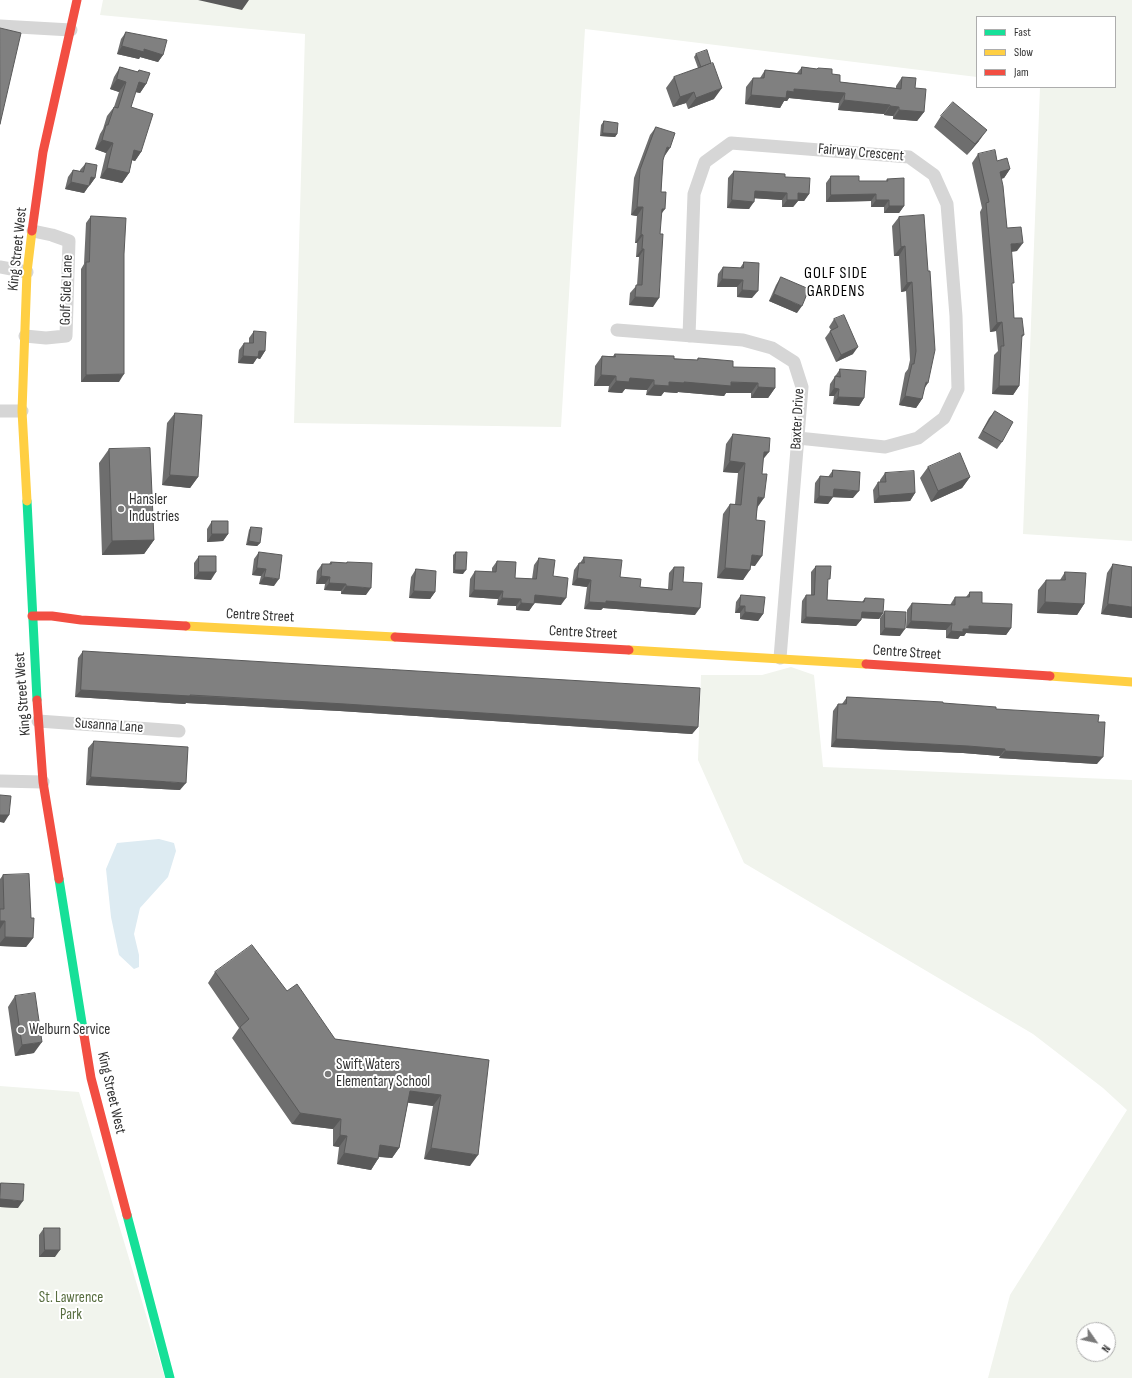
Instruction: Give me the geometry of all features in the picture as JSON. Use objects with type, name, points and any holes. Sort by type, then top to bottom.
[{"type":"main road","name":"King Street West","points":[[77,0],[44,152],[27,272],[22,411],[38,721],[43,782],[91,1078],[170,1378]]},
{"type":"main road","name":"Centre Street","points":[[32,616],[780,658],[1132,682]]},
{"type":"street","points":[[0,26],[71,30]]},
{"type":"street","name":"Fairway Crescent","points":[[689,336],[694,194],[704,162],[731,143],[909,157],[934,175],[947,204],[956,316],[958,389],[944,418],[918,438],[885,447],[798,438]]},
{"type":"street","name":"Golf Side Lane","points":[[25,336],[46,338],[66,336],[69,241],[52,235],[33,231]]},
{"type":"street","points":[[0,267],[27,272]]},
{"type":"street","name":"Baxter Drive","points":[[617,330],[743,340],[772,348],[794,362],[802,387],[780,658]]},
{"type":"street","points":[[0,410],[22,411]]},
{"type":"street","name":"Susanna Lane","points":[[38,721],[179,731]]},
{"type":"street","points":[[0,781],[43,782]]},
{"type":"green space","points":[[103,0],[1132,0],[1132,541],[1023,534],[1040,88],[1116,88],[1116,16],[976,16],[976,77],[585,29],[561,427],[294,423],[305,34],[100,15]]},
{"type":"green space","points":[[791,667],[814,675],[823,767],[1132,780],[1132,1378],[988,1378],[1010,1295],[1127,1110],[1103,1088],[1033,1034],[744,863],[698,760],[701,675],[762,675]]},
{"type":"green space","name":"St. Lawrence Park","points":[[0,1086],[79,1092],[165,1378],[0,1378]]},
{"type":"shaded area","points":[[159,839],[174,843],[176,851],[168,877],[140,908],[134,934],[139,955],[139,967],[134,969],[119,955],[111,917],[106,869],[117,843]]},
{"type":"building","points":[[0,28],[21,33],[0,124]]},
{"type":"building","points":[[126,32],[167,40],[163,55],[144,49],[144,52],[122,46]]},
{"type":"building","points":[[707,50],[711,63],[701,67],[696,54]]},
{"type":"building","points":[[713,63],[722,88],[696,98],[694,92],[680,97],[674,77]]},
{"type":"building","points":[[120,67],[138,72],[139,70],[150,73],[146,84],[139,82],[131,107],[153,114],[141,152],[134,150],[129,173],[107,168],[113,143],[102,140],[106,125],[108,125],[114,107],[118,108],[126,82],[117,79]]},
{"type":"building","points":[[802,67],[832,69],[832,74],[840,75],[840,82],[901,89],[902,77],[916,78],[915,88],[926,89],[924,112],[899,110],[899,107],[890,105],[844,100],[845,93],[794,89],[794,92],[787,91],[786,98],[751,95],[753,78],[764,78],[765,70],[801,74]]},
{"type":"building","points":[[953,102],[987,130],[975,144],[941,116]]},
{"type":"building","points":[[604,121],[618,123],[617,134],[603,133]]},
{"type":"building","points":[[656,127],[675,133],[670,148],[667,147],[663,160],[661,192],[666,192],[665,209],[662,209],[660,234],[663,234],[659,298],[635,297],[636,285],[642,285],[644,249],[642,249],[643,235],[641,234],[643,207],[637,207],[640,170]]},
{"type":"building","points":[[995,150],[997,161],[1007,158],[1010,169],[1000,172],[1003,186],[1007,228],[1021,227],[1023,243],[1011,244],[1014,283],[1012,283],[1014,318],[1022,318],[1024,335],[1022,335],[1019,386],[999,386],[1001,346],[1004,346],[1002,322],[997,323],[986,203],[989,202],[978,154]]},
{"type":"building","points":[[86,163],[97,165],[95,178],[91,177],[89,186],[71,182],[73,170],[83,172]]},
{"type":"building","points":[[734,171],[785,174],[785,177],[810,178],[809,194],[798,193],[798,200],[787,200],[787,193],[755,191],[754,202],[732,200]]},
{"type":"building","points":[[831,176],[859,176],[859,181],[888,181],[887,179],[904,178],[904,206],[889,206],[889,200],[876,200],[876,194],[831,195]]},
{"type":"building","points":[[924,215],[928,271],[930,271],[935,350],[928,383],[926,382],[922,399],[905,396],[916,351],[912,282],[907,283],[905,246],[901,247],[899,217]]},
{"type":"building","points":[[91,216],[126,218],[124,254],[124,374],[86,375],[86,262],[89,262]]},
{"type":"building","points":[[744,262],[759,263],[758,291],[742,290],[743,280],[722,279],[723,267],[743,268]]},
{"type":"building","points":[[781,277],[809,289],[802,306],[774,294]]},
{"type":"building","points":[[844,315],[858,347],[841,355],[830,331],[838,327],[834,319]]},
{"type":"building","points":[[254,331],[266,332],[265,351],[259,351],[258,357],[243,356],[244,343],[253,343]]},
{"type":"building","points":[[615,354],[674,356],[674,359],[698,360],[698,358],[733,361],[733,367],[775,368],[775,388],[758,387],[758,383],[731,382],[731,386],[669,382],[669,386],[654,385],[654,380],[630,378],[629,382],[616,381],[616,376],[601,375],[602,356],[615,357]]},
{"type":"building","points":[[840,369],[866,371],[864,398],[838,397],[839,389],[834,388],[835,376],[840,377]]},
{"type":"building","points":[[995,411],[1013,422],[1002,442],[983,431]]},
{"type":"building","points":[[175,413],[202,415],[198,477],[170,475]]},
{"type":"building","points":[[733,434],[770,438],[769,452],[764,452],[762,474],[767,474],[764,498],[758,497],[756,520],[765,521],[762,556],[752,555],[750,570],[725,568],[730,504],[741,505],[745,463],[730,461]]},
{"type":"building","name":"Hansler Industries","points":[[150,448],[154,540],[112,541],[109,449]]},
{"type":"building","points":[[960,453],[970,477],[938,491],[928,467]]},
{"type":"building","points":[[833,470],[860,472],[859,491],[834,489],[833,497],[819,496],[820,476],[832,477]]},
{"type":"building","points":[[914,471],[915,493],[879,496],[878,482],[886,482],[885,473]]},
{"type":"building","points":[[212,521],[228,521],[228,534],[212,534]]},
{"type":"building","points":[[251,527],[262,528],[260,543],[249,541]]},
{"type":"building","points":[[259,552],[282,555],[279,579],[264,577],[266,569],[257,568]]},
{"type":"building","points":[[456,552],[467,552],[466,570],[455,570]]},
{"type":"building","points":[[199,556],[216,556],[216,572],[199,572]]},
{"type":"building","points":[[584,557],[622,560],[620,577],[641,579],[640,587],[672,590],[674,567],[684,567],[683,582],[702,583],[700,608],[606,601],[606,603],[589,602],[591,580],[577,578],[579,563],[584,563]]},
{"type":"building","points":[[539,558],[555,560],[553,576],[568,578],[566,598],[535,595],[534,604],[521,603],[521,599],[502,598],[503,591],[474,590],[475,571],[496,572],[497,561],[516,562],[515,578],[536,579]]},
{"type":"building","points":[[331,562],[372,563],[371,588],[329,583],[330,577],[321,576],[322,564],[331,564]]},
{"type":"building","points":[[1113,564],[1132,567],[1132,607],[1108,604]]},
{"type":"building","points":[[816,566],[831,566],[830,579],[828,579],[827,600],[864,602],[865,598],[884,599],[883,613],[862,612],[861,620],[806,617],[806,595],[814,595]]},
{"type":"building","points":[[416,569],[436,571],[435,592],[414,591]]},
{"type":"building","points":[[1065,572],[1086,573],[1084,604],[1045,602],[1046,580],[1065,580]]},
{"type":"building","points":[[970,592],[982,592],[982,603],[1012,604],[1011,628],[969,626],[969,629],[963,629],[963,632],[951,631],[952,623],[911,621],[912,603],[955,605],[955,597],[969,597]]},
{"type":"building","points":[[741,595],[765,597],[763,614],[745,612],[745,606],[740,606]]},
{"type":"building","points":[[885,611],[906,612],[905,629],[885,628]]},
{"type":"building","points":[[83,651],[700,688],[698,727],[345,704],[81,690]]},
{"type":"building","points":[[847,697],[943,702],[996,707],[996,709],[1099,715],[1098,722],[1105,722],[1103,757],[1005,751],[1005,749],[968,746],[836,739],[838,704],[846,704]]},
{"type":"building","points":[[94,741],[188,747],[186,783],[91,777]]},
{"type":"building","points":[[0,795],[11,796],[9,815],[0,815]]},
{"type":"building","points":[[29,874],[31,918],[34,918],[33,938],[5,937],[5,921],[0,921],[0,909],[4,909],[3,875]]},
{"type":"building","points":[[252,945],[287,991],[297,984],[335,1039],[489,1060],[478,1155],[431,1148],[441,1095],[410,1091],[399,1148],[380,1145],[378,1159],[344,1153],[347,1136],[340,1135],[341,1119],[300,1113],[240,1027],[249,1019],[215,972]]},
{"type":"building","points":[[35,993],[42,1042],[22,1045],[15,996]]},
{"type":"building","points":[[1,1183],[24,1184],[23,1201],[0,1199]]},
{"type":"building","points":[[44,1228],[60,1228],[60,1250],[45,1250]]},
{"type":"traffic: fast","points":[[27,501],[37,700]]},
{"type":"traffic: fast","points":[[59,879],[83,1029]]},
{"type":"traffic: fast","points":[[127,1215],[170,1378]]},
{"type":"traffic: slow","points":[[27,501],[22,411],[27,272],[32,231]]},
{"type":"traffic: slow","points":[[186,626],[395,637]]},
{"type":"traffic: slow","points":[[629,650],[866,664]]},
{"type":"traffic: slow","points":[[1050,676],[1132,682]]},
{"type":"traffic: jam","points":[[32,231],[43,152],[77,0]]},
{"type":"traffic: jam","points":[[32,616],[52,616],[81,620],[186,626]]},
{"type":"traffic: jam","points":[[395,637],[629,650]]},
{"type":"traffic: jam","points":[[866,664],[1050,676]]},
{"type":"traffic: jam","points":[[37,700],[43,782],[59,879]]},
{"type":"traffic: jam","points":[[83,1029],[91,1078],[127,1215]]},
{"type":"place","name":"Hansler Industries","points":[[121,509]]},
{"type":"place","name":"Welburn Service","points":[[21,1030]]},
{"type":"place","name":"Swift Waters Elementary School","points":[[328,1074]]},
{"type":"district","name":"GOLF SIDE GARDENS","points":[[836,283]]}]
